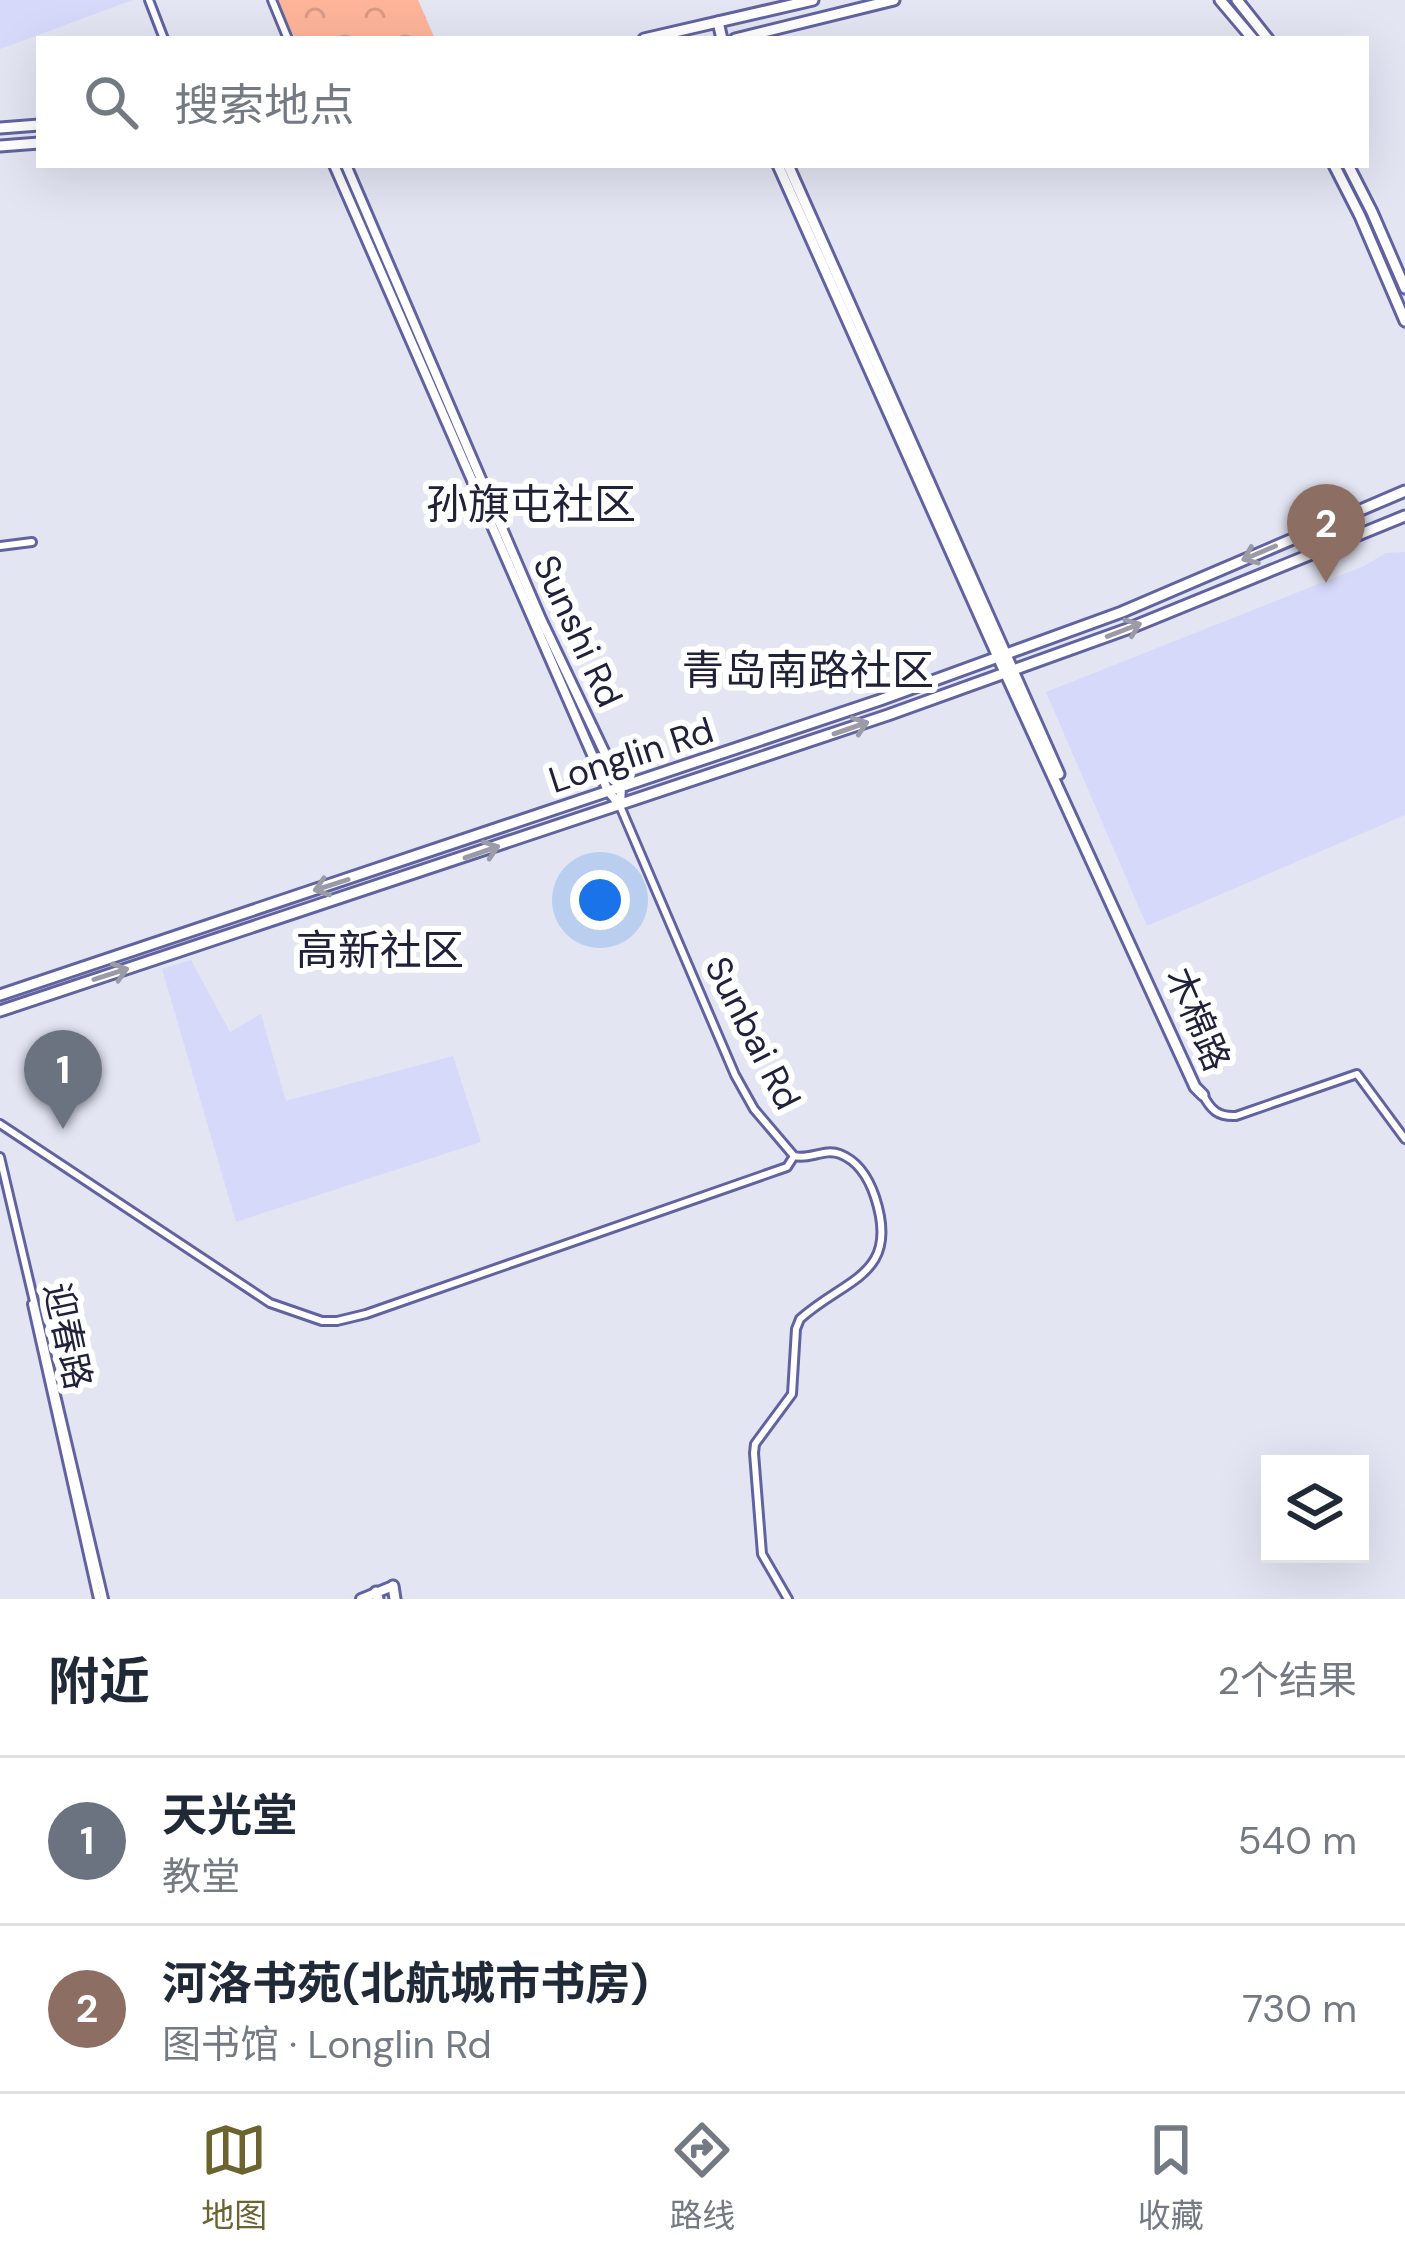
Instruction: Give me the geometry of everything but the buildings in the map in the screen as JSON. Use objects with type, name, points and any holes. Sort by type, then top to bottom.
[{"type":"main road","points":[[657,36],[813,0]]},
{"type":"main road","points":[[743,36],[894,0]]},
{"type":"main road","points":[[1220,0],[1250,36]]},
{"type":"main road","points":[[1237,0],[1266,36]]},
{"type":"main road","points":[[718,22],[728,36]]},
{"type":"main road","points":[[0,128],[36,125]]},
{"type":"main road","points":[[0,146],[36,143]]},
{"type":"main road","name":"木棉路","points":[[779,168],[1195,1087],[1203,1095]]},
{"type":"main road","name":"木棉路","points":[[789,168],[1002,656]]},
{"type":"main road","points":[[1336,168],[1405,321]]},
{"type":"main road","points":[[1350,168],[1405,288]]},
{"type":"main road","name":"Longlin Rd","points":[[0,995],[858,708],[1122,612],[1405,491]]},
{"type":"main road","name":"Longlin Rd","points":[[0,1011],[1010,672],[1405,516]]},
{"type":"main road","points":[[393,1586],[395,1599]]},
{"type":"street","points":[[148,0],[163,36]]},
{"type":"street","points":[[272,0],[287,36]]},
{"type":"street","name":"Sunshi Rd","points":[[335,168],[608,791],[620,806]]},
{"type":"street","name":"Sunshi Rd","points":[[347,168],[541,619],[622,787]]},
{"type":"street","points":[[0,545],[32,542]]},
{"type":"street","points":[[620,806],[622,787]]},
{"type":"street","name":"Sunbai Rd","points":[[620,806],[735,1075],[754,1109],[794,1156],[831,1151],[849,1158],[865,1175],[878,1206],[880,1247],[875,1262],[867,1273],[800,1319],[792,1394],[755,1444],[762,1554],[788,1599]]},
{"type":"street","points":[[1203,1095],[1216,1113],[1236,1116],[1357,1074],[1405,1139]]},
{"type":"street","points":[[0,1124],[270,1303],[322,1321],[366,1314],[742,1183],[787,1167],[794,1156]]},
{"type":"street","name":"迎春路","points":[[0,1157],[101,1599]]},
{"type":"street","points":[[361,1599],[393,1586]]},
{"type":"shaded area","points":[[0,0],[133,0],[0,49]]},
{"type":"shaded area","points":[[1405,552],[1405,815],[1147,926],[1046,692],[1364,566],[1386,553]]},
{"type":"shaded area","points":[[191,960],[230,1032],[261,1014],[286,1101],[453,1056],[481,1142],[236,1222],[162,969]]},
{"type":"green space","points":[[276,0],[418,0],[434,36],[294,36]]},
{"type":"place","name":"河洛书苑(北航城市书房)","points":[[1326,583]]},
{"type":"place","name":"天光堂","points":[[63,1129]]},
{"type":"district","name":"孙旗屯社区","points":[[531,504]]},
{"type":"district","name":"青岛南路社区","points":[[808,670]]},
{"type":"district","name":"高新社区","points":[[380,950]]}]
